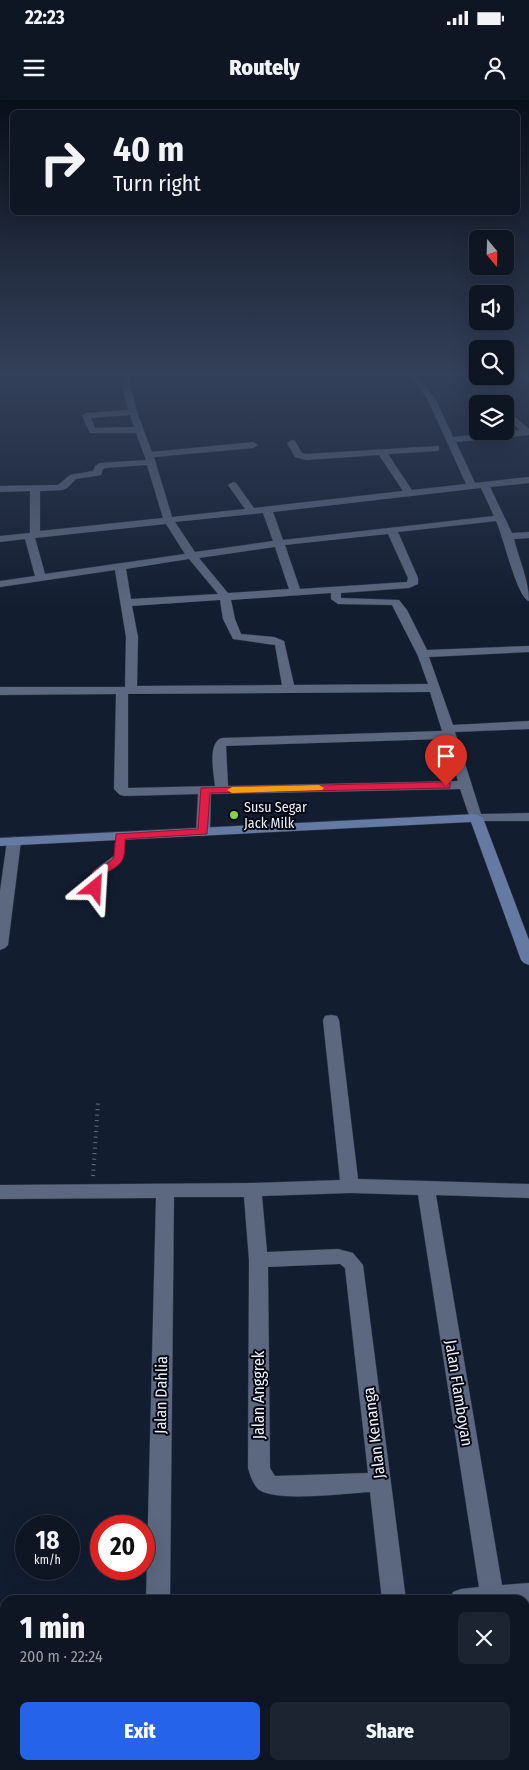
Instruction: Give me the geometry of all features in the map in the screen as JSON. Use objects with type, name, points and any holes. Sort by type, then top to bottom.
[{"type":"street","points":[[148,454],[168,519],[192,556],[224,596],[229,619],[236,638],[274,640],[280,643],[289,689]]},
{"type":"street","points":[[0,489],[62,487],[73,477],[98,474],[98,468],[103,465],[187,454]]},
{"type":"street","points":[[300,454],[301,456],[343,454]]},
{"type":"street","points":[[383,454],[409,493]]},
{"type":"street","points":[[456,454],[471,485]]},
{"type":"street","points":[[0,539],[529,480]]},
{"type":"street","points":[[484,484],[508,536],[517,570],[528,592]]},
{"type":"street","points":[[233,485],[251,511]]},
{"type":"street","points":[[35,488],[32,535],[41,578]]},
{"type":"street","points":[[267,509],[295,591]]},
{"type":"street","points":[[0,584],[279,543],[499,518]]},
{"type":"street","points":[[127,603],[295,591],[395,587],[414,582],[392,530]]},
{"type":"street","points":[[508,536],[529,535]]},
{"type":"street","points":[[120,567],[132,637],[126,691],[121,790],[128,793],[466,785]]},
{"type":"street","points":[[336,589],[336,600],[344,602],[395,602],[401,610],[423,655],[476,818],[529,960]]},
{"type":"street","points":[[423,655],[433,652],[529,649]]},
{"type":"street","points":[[0,691],[435,688]]},
{"type":"street","points":[[222,790],[219,746],[222,742],[449,732],[529,725]]},
{"type":"street","points":[[203,832],[205,790]]},
{"type":"street","points":[[0,945],[7,842],[476,818],[529,817]]},
{"type":"street","points":[[331,1020],[350,1186]]},
{"type":"street","points":[[0,1192],[252,1190],[350,1186],[529,1191]]},
{"type":"street","name":"Jalan Flamboyan","points":[[426,1188],[497,1595]]},
{"type":"street","name":"Jalan Anggrek","points":[[252,1190],[258,1260],[259,1468],[262,1480],[269,1486],[280,1487],[380,1482]]},
{"type":"street","name":"Jalan Dahlia","points":[[158,1595],[165,1191]]},
{"type":"street","name":"Jalan Kenanga","points":[[258,1260],[338,1256],[346,1258],[354,1265],[393,1595]]},
{"type":"lane","points":[[95,888],[97,873],[115,863],[119,858],[120,836]]},
{"type":"path","points":[[92,1192],[98,1103]]},
{"type":"slow traffic","points":[[232,790],[319,788]]},
{"type":"place","name":"Susu Segar Jack Milk","points":[[234,815]]},
{"type":"route","points":[[95,888],[97,873],[115,863],[119,858],[120,836],[203,832],[205,790],[446,786]]}]
